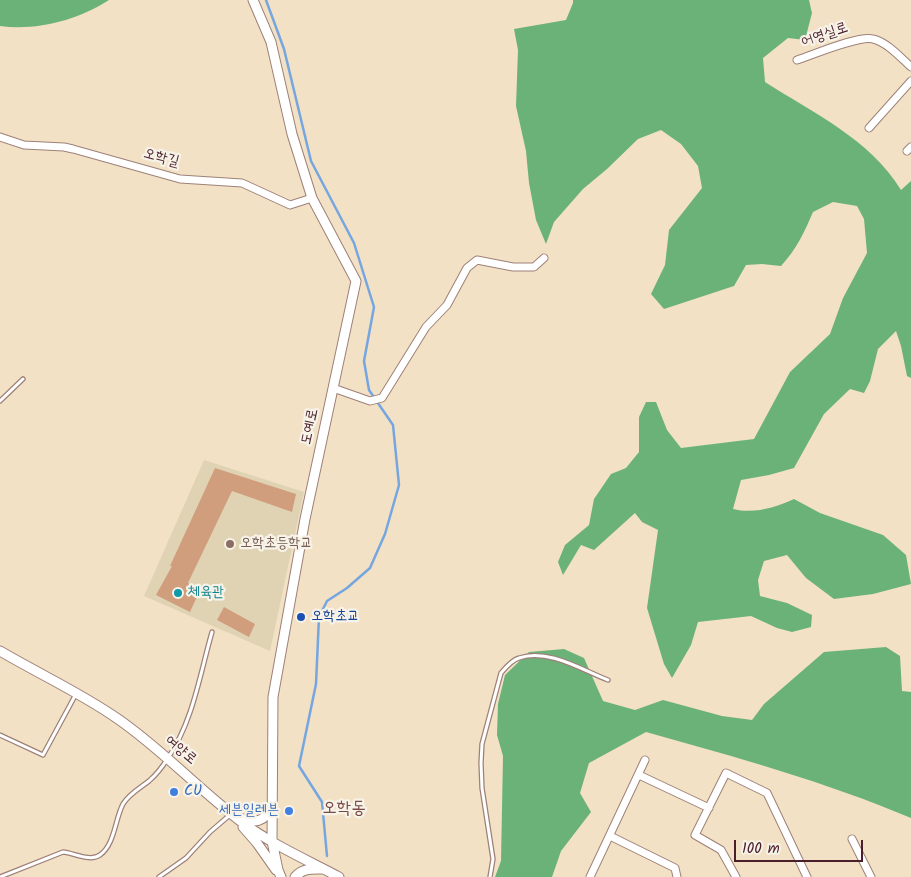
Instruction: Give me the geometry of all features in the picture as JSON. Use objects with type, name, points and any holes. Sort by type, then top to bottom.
[{"type":"street","name":"도예로","points":[[253,0],[271,42],[292,134],[312,198],[356,281],[305,519],[273,697],[272,841],[281,877]]},
{"type":"street","name":"어영실로","points":[[797,60],[858,40],[872,38],[882,43],[911,68]]},
{"type":"street","points":[[869,128],[911,81]]},
{"type":"street","name":"오학길","points":[[0,137],[24,146],[73,149],[180,179],[242,182],[290,205],[312,198]]},
{"type":"street","points":[[333,388],[370,401],[382,398],[426,327],[447,304],[467,268],[477,260],[513,267],[534,267],[544,258]]},
{"type":"street","name":"여양로","points":[[0,652],[76,693],[119,719],[168,758],[231,814],[258,833],[339,877]]},
{"type":"street","points":[[590,877],[645,760]]},
{"type":"street","points":[[736,877],[721,850],[695,835],[726,773],[767,793],[807,877]]},
{"type":"street","points":[[639,774],[709,808]]},
{"type":"street","points":[[231,814],[247,821],[260,820],[269,812],[272,801]]},
{"type":"street","points":[[231,814],[257,843],[281,877]]},
{"type":"street","points":[[610,836],[675,868],[677,877]]},
{"type":"street","points":[[852,839],[871,877]]},
{"type":"street","points":[[296,877],[301,872],[309,869],[324,869]]},
{"type":"lane","points":[[0,401],[23,379]]},
{"type":"lane","points":[[0,877],[63,852],[73,852],[87,858],[101,854],[113,834],[124,801],[151,779],[168,758],[183,731],[212,632]]},
{"type":"lane","points":[[490,877],[493,859],[482,788],[481,763],[484,736],[501,673],[518,658],[534,656],[552,658],[608,680]]},
{"type":"lane","points":[[0,735],[44,755],[76,693]]},
{"type":"lane","points":[[159,877],[186,858],[210,832],[231,814]]},
{"type":"shaded area","name":"오학초등학교","points":[[204,460],[304,492],[270,651],[144,596]]},
{"type":"green space","points":[[0,0],[109,0],[84,13],[57,22],[28,27],[14,27],[0,26]]},
{"type":"green space","points":[[573,0],[809,0],[812,13],[805,40],[788,38],[763,58],[765,82],[821,116],[857,142],[888,172],[901,190],[911,181],[911,378],[907,376],[896,331],[878,349],[870,381],[864,393],[850,389],[824,414],[794,468],[741,480],[733,509],[749,511],[764,509],[794,499],[820,513],[883,535],[906,555],[911,584],[873,594],[834,599],[806,578],[787,555],[764,561],[758,580],[760,596],[787,603],[812,615],[811,627],[792,632],[777,628],[751,616],[698,622],[691,645],[672,678],[664,664],[647,608],[658,530],[642,522],[635,513],[594,550],[581,545],[563,575],[558,562],[565,545],[589,525],[594,499],[611,474],[626,468],[639,452],[639,417],[646,402],[656,402],[667,430],[681,448],[754,439],[790,372],[830,334],[843,298],[867,253],[864,219],[857,206],[833,202],[813,212],[800,240],[781,266],[746,265],[734,286],[664,309],[651,294],[665,265],[669,230],[702,188],[698,166],[681,144],[661,130],[638,139],[583,189],[554,222],[546,244],[536,220],[529,183],[526,151],[516,106],[518,50],[514,29],[566,20]]},
{"type":"green space","points":[[886,647],[900,656],[902,691],[911,692],[911,818],[814,782],[646,732],[589,763],[580,793],[591,812],[561,851],[552,877],[495,877],[501,861],[503,756],[497,735],[498,704],[505,675],[529,652],[564,649],[584,658],[603,701],[635,710],[663,700],[722,716],[752,720],[764,704],[824,652]]},
{"type":"building","points":[[215,468],[296,494],[292,512],[232,491],[188,583],[200,590],[190,612],[156,595],[172,566],[170,566]]},
{"type":"building","points":[[224,607],[255,624],[249,637],[217,620]]},
{"type":"waterway","points":[[266,0],[284,49],[311,161],[354,243],[374,307],[364,361],[369,390],[393,425],[399,485],[385,534],[370,568],[347,588],[327,601],[319,617],[316,684],[299,766],[322,802],[327,856]]},
{"type":"place","name":"오학초등학교","points":[[230,544]]},
{"type":"place","name":"체육관","points":[[178,593]]},
{"type":"place","name":"오학초교","points":[[301,617]]},
{"type":"place","name":"CU","points":[[174,792]]},
{"type":"place","name":"세븐일레븐","points":[[289,811]]},
{"type":"district","name":"오학동","points":[[344,810]]}]
